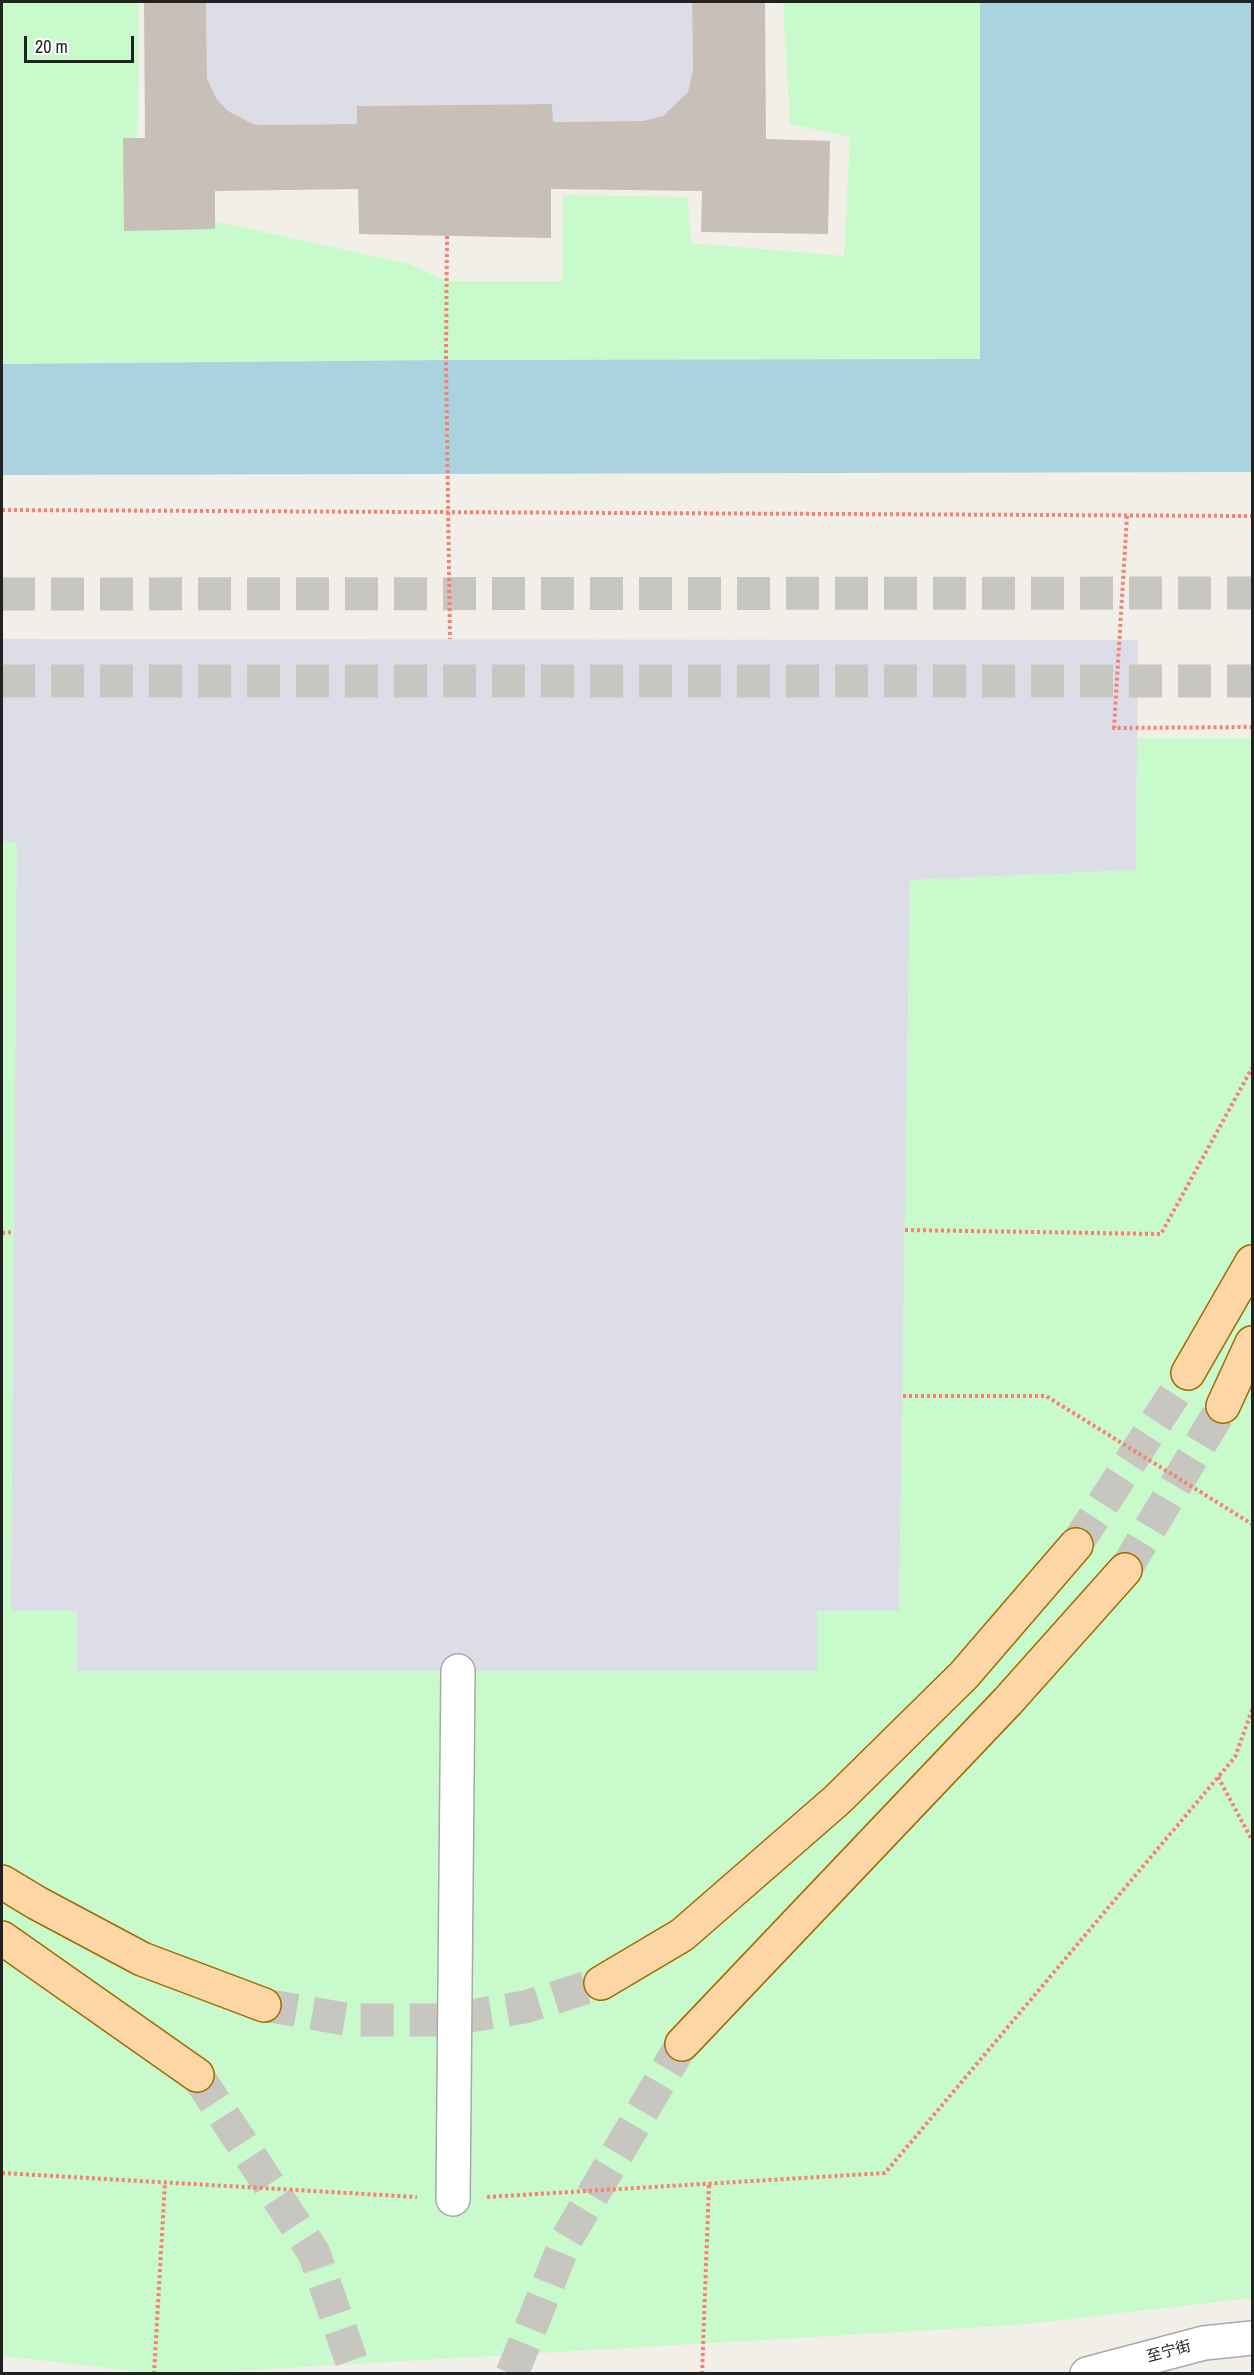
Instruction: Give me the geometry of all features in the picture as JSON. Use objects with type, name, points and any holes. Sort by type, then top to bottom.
[{"type":"main road","points":[[1188,1373],[1252,1262]]},
{"type":"main road","points":[[1223,1406],[1252,1342]]},
{"type":"main road","points":[[602,1983],[682,1935],[837,1800],[964,1675],[1077,1545]]},
{"type":"main road","points":[[682,2044],[1000,1710],[1125,1570]]},
{"type":"main road","points":[[2,1882],[142,1959],[264,2005]]},
{"type":"main road","points":[[2,1938],[197,2075]]},
{"type":"street","points":[[453,2199],[458,1671]]},
{"type":"street","name":"至宁街","points":[[1087,2373],[1204,2343],[1252,2338]]},
{"type":"path","points":[[447,236],[446,360],[450,639]]},
{"type":"path","points":[[2,510],[1252,516]]},
{"type":"path","points":[[1127,516],[1114,728],[1252,727]]},
{"type":"path","points":[[905,1230],[1161,1234],[1252,1068]]},
{"type":"path","points":[[2,1233],[14,1232]]},
{"type":"path","points":[[903,1396],[1046,1396],[1252,1524]]},
{"type":"path","points":[[2,2173],[453,2199],[885,2173],[1235,1757],[1252,1710]]},
{"type":"path","points":[[1218,1777],[1252,1840]]},
{"type":"path","points":[[154,2373],[165,2182]]},
{"type":"path","points":[[702,2373],[710,2184]]},
{"type":"green space","points":[[2,2],[139,2],[137,204],[409,264],[446,281],[562,281],[563,195],[688,197],[691,243],[844,256],[850,137],[790,124],[783,2],[980,2],[981,359],[2,364]]},
{"type":"green space","points":[[1137,738],[1252,738],[1252,2298],[1018,2325],[201,2373],[152,2373],[2,2356],[2,841],[17,842],[77,1611],[78,1671],[817,1671],[817,1611],[899,1611],[910,880],[1136,870]]},
{"type":"shaded area","points":[[206,2],[692,2],[693,69],[688,92],[675,106],[663,116],[643,121],[553,122],[552,104],[358,106],[357,124],[255,125],[228,111],[216,98],[207,78]]},
{"type":"shaded area","points":[[2,639],[1138,640],[1136,870],[910,880],[899,1611],[817,1611],[817,1671],[77,1671],[77,1611],[11,1611],[17,843],[2,841]]},
{"type":"water","points":[[980,2],[1252,2],[1252,472],[2,475],[2,364],[980,359]]},
{"type":"building","points":[[144,2],[206,2],[207,78],[216,98],[228,111],[255,125],[357,124],[357,106],[552,104],[553,122],[643,121],[663,116],[688,92],[693,69],[692,2],[765,2],[766,139],[830,141],[828,234],[701,232],[702,191],[551,189],[551,238],[359,234],[358,189],[215,191],[215,229],[124,231],[123,138],[145,138]]},
{"type":"tunnel","points":[[2,594],[1252,593]]},
{"type":"tunnel","points":[[2,681],[1252,681]]},
{"type":"tunnel","points":[[1076,1545],[1188,1373]]},
{"type":"tunnel","points":[[1125,1570],[1223,1406]]},
{"type":"tunnel","points":[[264,2005],[351,2020],[446,2020],[525,2007],[601,1983]]},
{"type":"tunnel","points":[[512,2374],[566,2240],[682,2044]]},
{"type":"tunnel","points":[[197,2075],[314,2253],[356,2374]]}]
